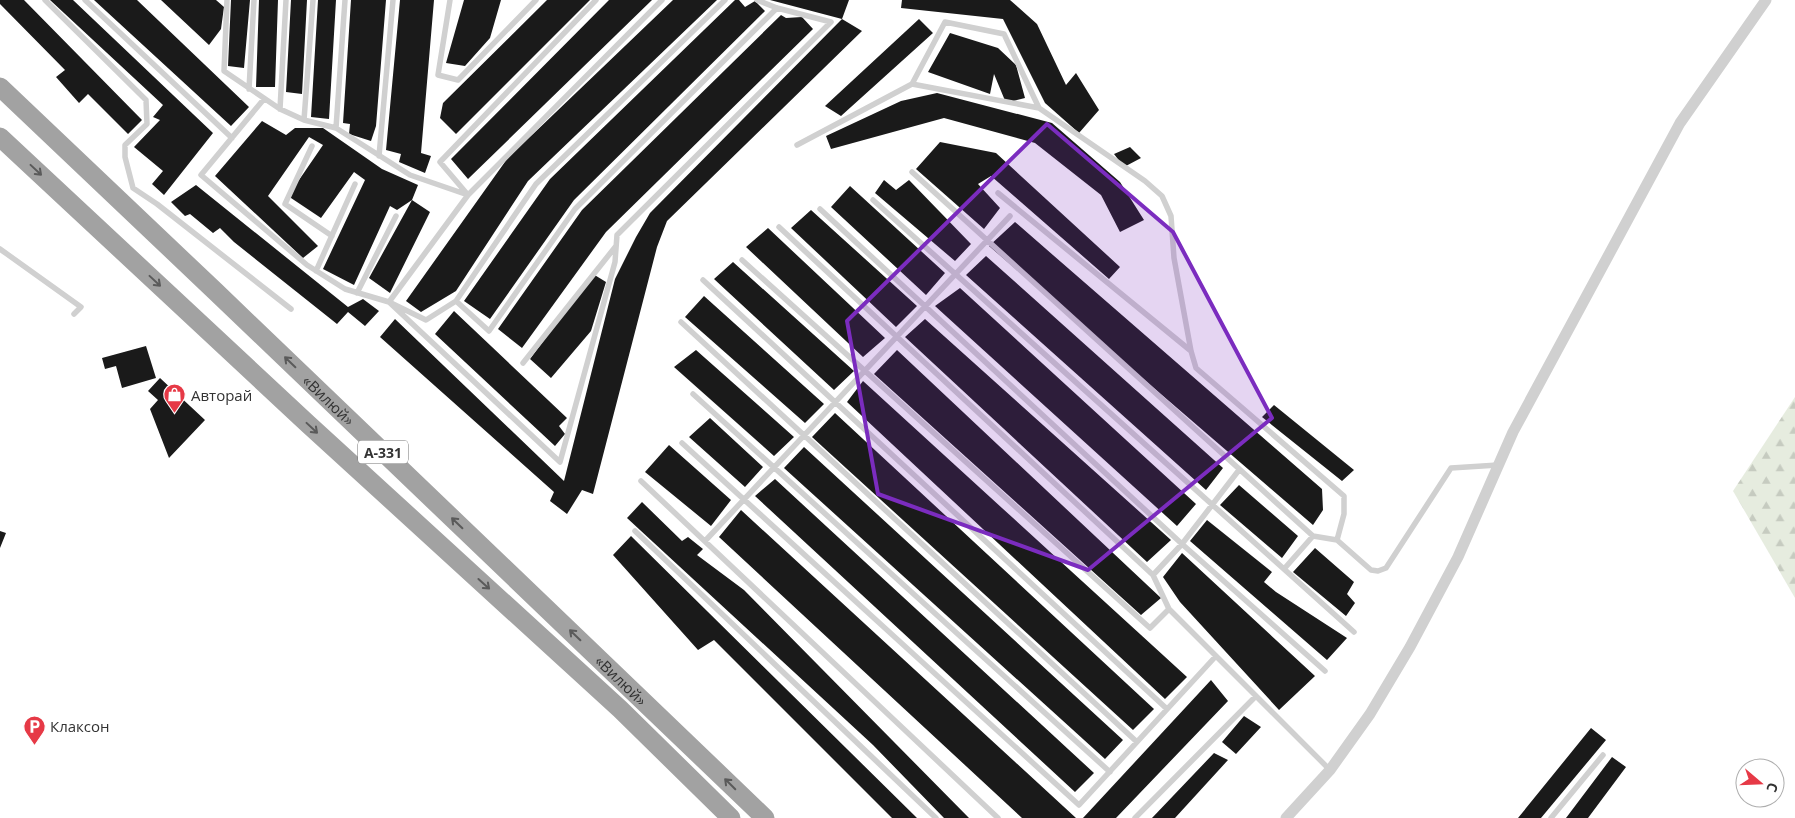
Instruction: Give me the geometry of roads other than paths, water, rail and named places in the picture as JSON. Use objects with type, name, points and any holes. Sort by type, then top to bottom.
[{"type":"highway","name":"«Вилюй»","points":[[0,87],[127,195],[765,818]]},
{"type":"highway","name":"«Вилюй»","points":[[0,137],[308,424],[620,709],[731,818]]},
{"type":"street","points":[[1286,818],[1330,770],[1370,714],[1410,647],[1458,557],[1513,432],[1680,123],[1766,0]]},
{"type":"lane","points":[[45,0],[146,100],[147,124],[124,145],[127,195],[158,204],[291,309]]},
{"type":"lane","points":[[85,0],[232,138]]},
{"type":"lane","points":[[249,89],[254,0]]},
{"type":"lane","points":[[280,109],[286,0]]},
{"type":"lane","points":[[304,120],[313,0]]},
{"type":"lane","points":[[336,128],[345,0]]},
{"type":"lane","points":[[379,156],[393,0]]},
{"type":"lane","points":[[450,0],[438,75],[458,80],[536,0]]},
{"type":"lane","points":[[468,195],[440,162],[596,0]]},
{"type":"lane","points":[[389,302],[468,195],[662,0]]},
{"type":"lane","points":[[264,99],[201,174],[316,271],[345,289],[389,302],[426,320],[456,301],[536,184],[725,0]]},
{"type":"lane","points":[[389,302],[560,462],[616,262],[617,235],[831,22],[777,8],[757,0]]},
{"type":"lane","points":[[227,1],[224,71],[280,109],[304,120],[336,128],[410,174],[468,195]]},
{"type":"lane","points":[[456,301],[489,331],[575,210],[777,8]]},
{"type":"lane","points":[[797,145],[912,84],[945,22],[1004,34],[1039,108]]},
{"type":"lane","points":[[912,84],[1039,108],[1145,181],[1162,196],[1171,216],[1174,258],[1191,351],[1196,368],[1344,496],[1344,514],[1337,540]]},
{"type":"lane","points":[[312,146],[285,204],[332,236]]},
{"type":"lane","points":[[912,172],[1313,536],[1337,540],[1371,570],[1378,571],[1386,568],[1451,468],[1498,465]]},
{"type":"lane","points":[[316,271],[355,184]]},
{"type":"lane","points":[[998,193],[1191,351]]},
{"type":"lane","points":[[873,200],[1354,632]]},
{"type":"lane","points":[[820,209],[1182,544],[1325,671]]},
{"type":"lane","points":[[357,293],[396,216]]},
{"type":"lane","points":[[704,541],[1010,216]]},
{"type":"lane","points":[[779,227],[1153,575],[1170,610],[1330,770]]},
{"type":"lane","points":[[523,364],[617,245]]},
{"type":"lane","points":[[0,249],[81,307],[74,314]]},
{"type":"lane","points":[[742,260],[1150,628],[1170,610]]},
{"type":"lane","points":[[703,280],[1167,709]]},
{"type":"lane","points":[[681,322],[1137,742]]},
{"type":"lane","points":[[693,394],[1110,772]]},
{"type":"lane","points":[[682,443],[1079,805],[1216,656]]},
{"type":"lane","points":[[1153,575],[1182,544],[1239,470]]},
{"type":"lane","points":[[641,481],[998,818]]},
{"type":"lane","points":[[635,531],[936,818]]},
{"type":"lane","points":[[1284,569],[1313,536]]},
{"type":"lane","points":[[1135,818],[1256,696]]},
{"type":"lane","points":[[1551,818],[1603,755]]},
{"type":"place","name":"Авторай","points":[[175,414]]},
{"type":"place","name":"Клаксон","points":[[34,745]]}]
